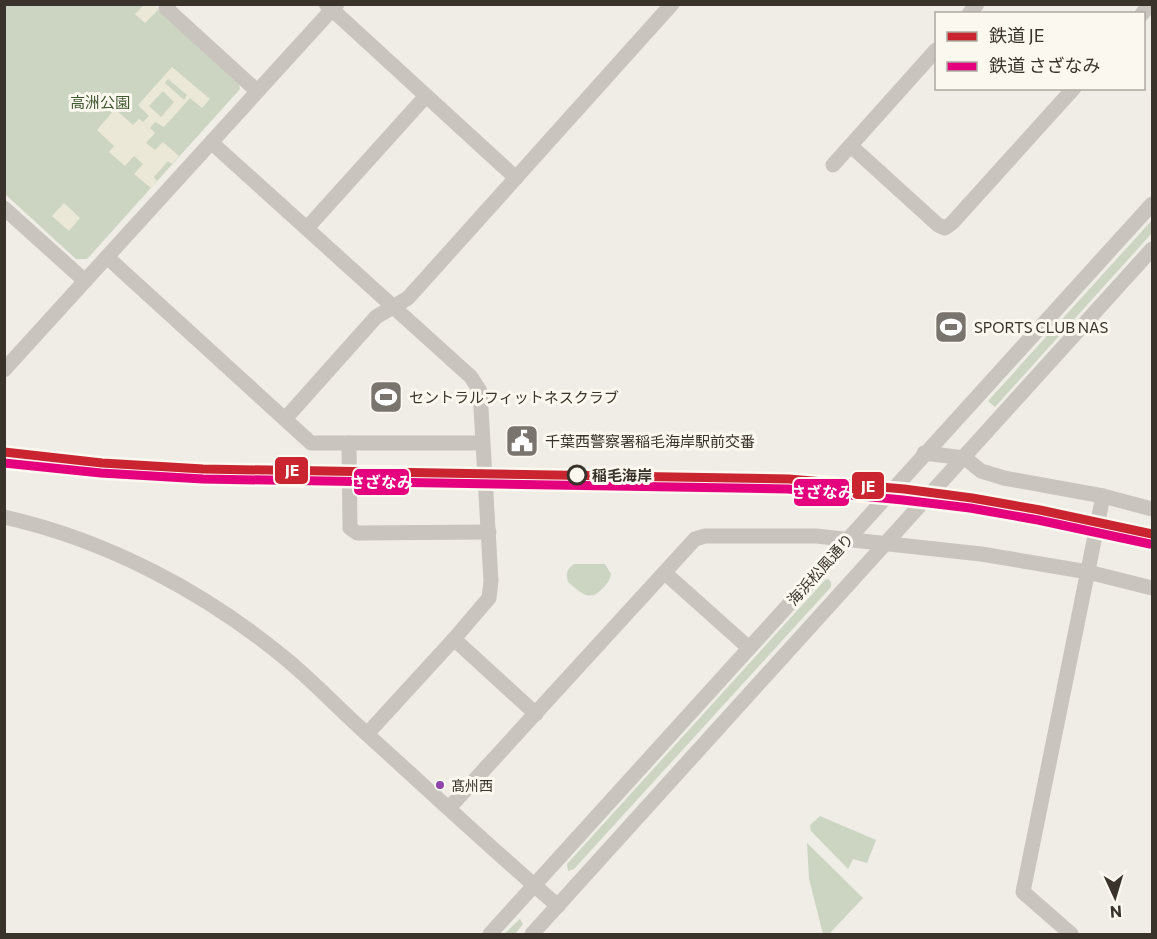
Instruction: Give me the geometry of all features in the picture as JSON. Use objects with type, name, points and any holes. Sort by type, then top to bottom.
[{"type":"street","points":[[169,4],[166,8],[257,91]]},
{"type":"street","points":[[285,419],[376,317],[408,298],[672,4]]},
{"type":"street","points":[[4,370],[212,143],[331,6],[516,178]]},
{"type":"street","points":[[833,165],[935,51]]},
{"type":"street","points":[[850,146],[938,225],[945,228],[1072,90]]},
{"type":"street","points":[[307,228],[426,96]]},
{"type":"street","points":[[212,143],[471,377],[480,391],[492,581],[489,598],[367,734]]},
{"type":"street","name":"海浜松風通り","points":[[490,934],[1152,204]]},
{"type":"street","points":[[4,208],[85,281]]},
{"type":"street","points":[[532,934],[1152,249]]},
{"type":"street","points":[[107,257],[311,443],[482,443]]},
{"type":"street","points":[[349,443],[350,528],[357,533],[489,532]]},
{"type":"street","points":[[924,453],[965,458],[981,471],[1004,478],[1103,496],[1152,509]]},
{"type":"street","points":[[1071,934],[1023,892],[1103,496]]},
{"type":"street","points":[[4,517],[68,536],[128,559],[192,593],[286,659],[558,906]]},
{"type":"street","points":[[449,808],[695,539],[705,536],[816,536],[981,554],[1088,572],[1152,588]]},
{"type":"street","points":[[665,573],[749,648]]},
{"type":"street","points":[[454,639],[536,714]]},
{"type":"green space","name":"高洲公園","points":[[5,5],[153,5],[239,83],[240,89],[87,259],[76,259],[5,194]]},
{"type":"green space","points":[[1152,220],[1152,233],[995,407],[988,401]]},
{"type":"green space","points":[[574,564],[605,564],[611,574],[610,579],[597,594],[584,594],[568,582],[567,572]]},
{"type":"green space","points":[[828,579],[831,587],[574,869],[568,871],[567,864]]},
{"type":"green space","points":[[820,816],[876,840],[867,863],[853,859],[848,869],[811,831],[810,825]]},
{"type":"green space","points":[[807,843],[863,898],[829,934],[823,934],[809,879]]},
{"type":"green space","points":[[520,919],[523,924],[515,934],[504,934]]},
{"type":"shaded area","points":[[144,5],[153,5],[158,10],[145,23],[135,14]]},
{"type":"shaded area","points":[[172,67],[210,99],[202,108],[190,98],[164,127],[155,122],[150,128],[155,133],[146,143],[155,150],[163,142],[179,156],[172,164],[168,161],[154,177],[157,181],[151,188],[134,174],[143,164],[134,156],[125,166],[109,152],[114,146],[97,130],[115,109],[133,125],[139,119],[143,122],[149,116],[138,105]],"holes":[[[168,79],[187,95],[184,100],[165,83]],[[163,91],[174,102],[161,117],[149,106]]]},
{"type":"shaded area","points":[[64,203],[80,218],[69,231],[52,216]]},
{"type":"rail line","name":"JE","points":[[4,452],[102,463],[203,469],[789,479],[904,489],[972,498],[1152,534]]},
{"type":"rail line","name":"さざなみ","points":[[4,463],[101,473],[203,479],[788,489],[970,508],[1150,544]]},
{"type":"place","name":"SPORTS CLUB NAS","points":[[951,327]]},
{"type":"place","name":"セントラルフィットネスクラブ","points":[[386,397]]},
{"type":"place","name":"千葉西警察署稲毛海岸駅前交番","points":[[522,441]]},
{"type":"place","name":"稲毛海岸","points":[[577,475]]},
{"type":"place","name":"髙州西","points":[[440,785]]}]
